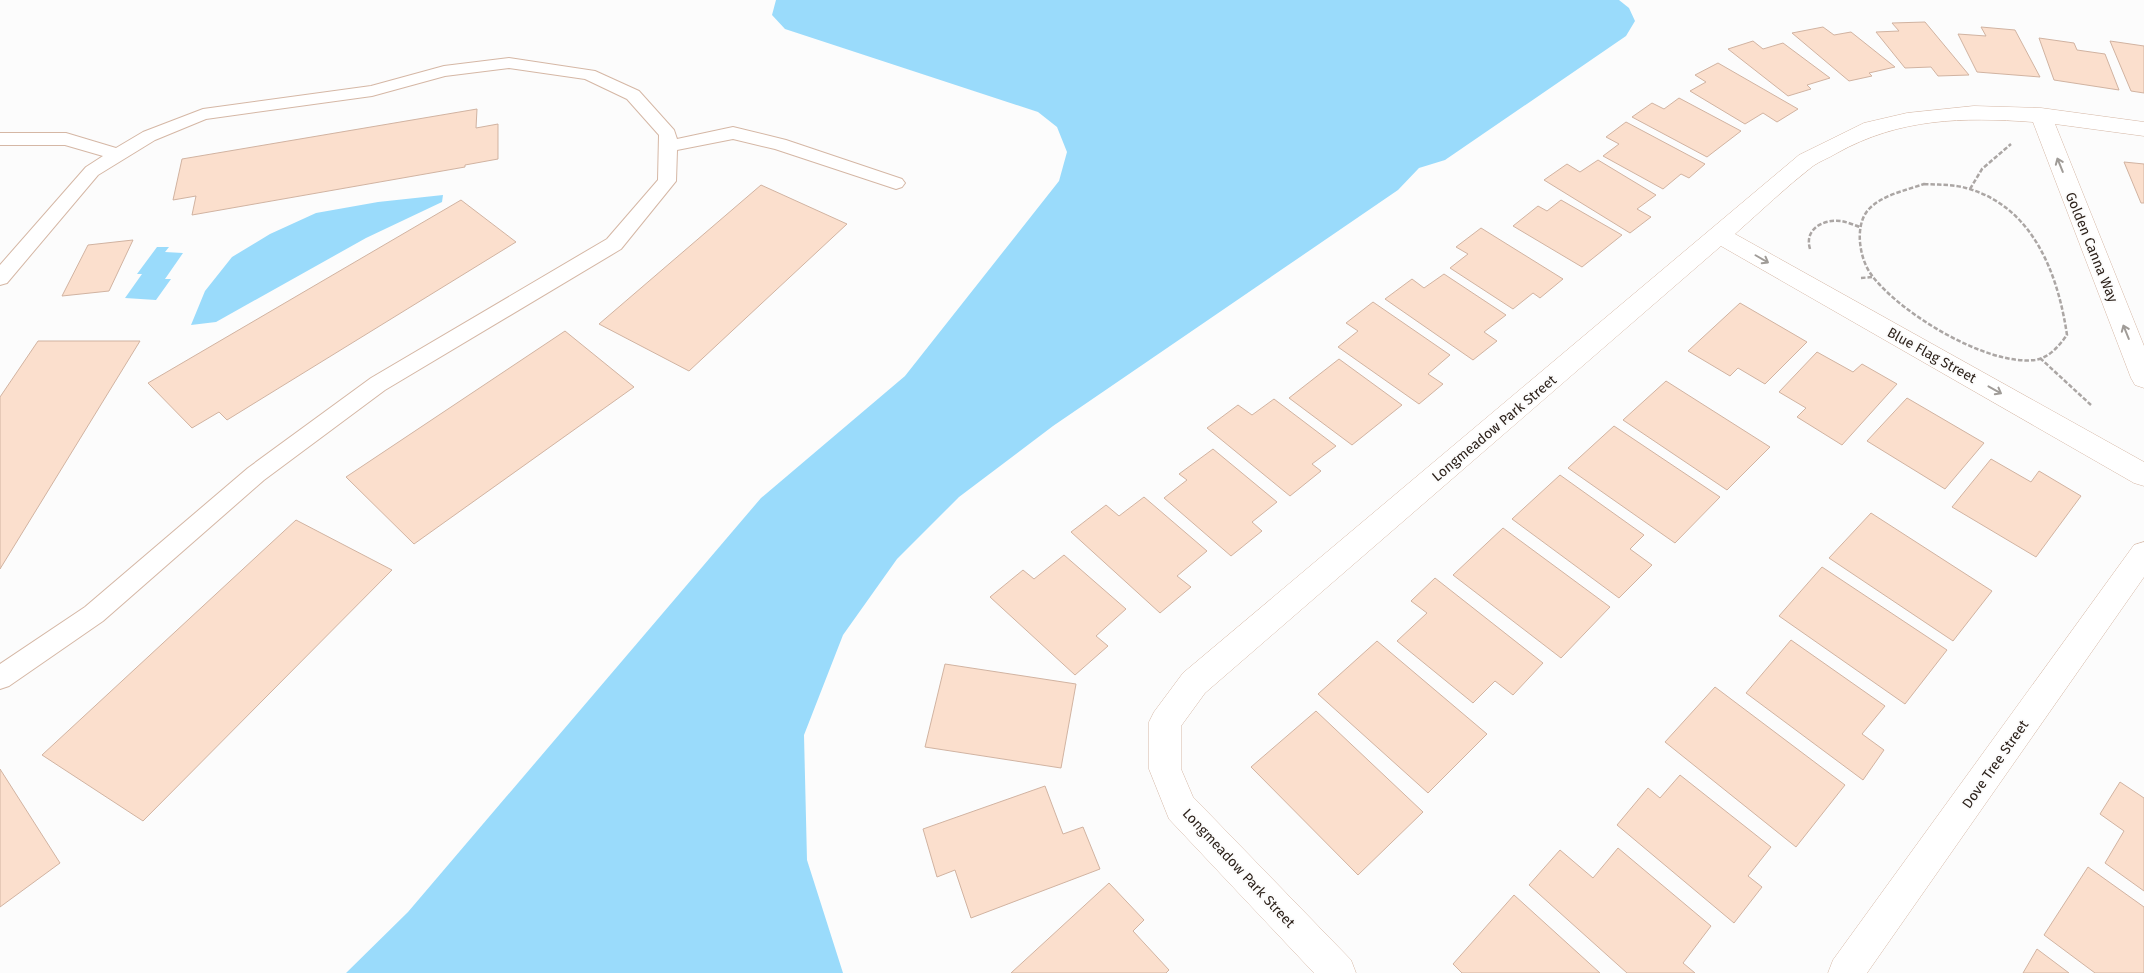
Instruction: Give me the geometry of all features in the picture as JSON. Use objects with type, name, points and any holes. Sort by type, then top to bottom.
[{"type":"street","name":"Longmeadow Park Street","points":[[1338,973],[1181,808],[1164,769],[1164,722],[1194,683],[1807,160],[1870,129],[1930,114],[1981,111],[2041,116],[2144,129]]},
{"type":"street","name":"Golden Canna Way","points":[[2041,116],[2144,378]]},
{"type":"street","name":"Blue Flag Street","points":[[1719,234],[2144,475]]},
{"type":"street","name":"Dove Tree Street","points":[[1846,973],[2144,554]]},
{"type":"lane","points":[[0,278],[92,171],[149,136],[204,114],[372,91],[444,71],[509,63],[589,75],[633,95],[668,134],[666,181],[614,244],[378,384],[256,474],[94,614],[0,678]]},
{"type":"lane","points":[[668,146],[733,133],[780,144],[896,182]]},
{"type":"lane","points":[[0,139],[66,139],[118,155]]},
{"type":"path","points":[[1970,189],[1974,178],[1986,163],[2015,141]]},
{"type":"path","points":[[1924,184],[1948,185],[1970,189],[1999,202],[2018,217],[2052,269],[2062,304],[2067,335],[2054,353],[2035,360],[2003,358],[1978,350],[1907,309],[1873,277],[1863,258],[1860,228],[1868,210],[1900,192],[1924,184]]},
{"type":"path","points":[[1811,251],[1807,243],[1807,236],[1819,224],[1841,221],[1860,228]]},
{"type":"path","points":[[1858,279],[1873,277]]},
{"type":"path","points":[[2040,358],[2097,410]]},
{"type":"water","points":[[776,0],[1619,0],[1629,8],[1635,21],[1626,36],[1445,160],[1419,168],[1398,190],[1053,426],[959,497],[897,559],[843,635],[804,735],[807,860],[843,973],[346,973],[408,912],[761,498],[905,376],[1059,181],[1067,152],[1057,127],[1038,112],[785,29],[772,15]]},
{"type":"water","points":[[443,195],[442,202],[366,238],[216,322],[191,325],[205,291],[232,257],[270,234],[316,213],[378,202]]},
{"type":"water","points":[[157,247],[169,247],[165,252],[183,253],[165,279],[171,279],[156,300],[125,298],[142,274],[137,274]]},
{"type":"building","points":[[1925,22],[1969,75],[1938,76],[1931,67],[1905,68],[1876,32],[1899,31],[1892,23]]},
{"type":"building","points":[[1823,27],[1834,35],[1851,32],[1895,67],[1869,73],[1872,76],[1849,81],[1792,33]]},
{"type":"building","points":[[1981,27],[2015,30],[2040,77],[1977,72],[1958,34],[1986,36]]},
{"type":"building","points":[[2039,38],[2074,43],[2077,50],[2105,54],[2119,90],[2054,80]]},
{"type":"building","points":[[1753,41],[1763,49],[1783,43],[1830,78],[1807,85],[1811,89],[1788,96],[1728,49]]},
{"type":"building","points":[[2110,41],[2144,46],[2144,93],[2131,91]]},
{"type":"building","points":[[1718,63],[1798,109],[1777,122],[1763,113],[1745,124],[1690,91],[1706,82],[1695,75]]},
{"type":"building","points":[[1679,98],[1741,131],[1707,157],[1632,117],[1652,103],[1664,109]]},
{"type":"building","points":[[477,109],[476,128],[498,124],[498,159],[465,165],[465,167],[192,215],[196,196],[173,200],[182,159]]},
{"type":"building","points":[[1626,122],[1705,164],[1689,178],[1681,174],[1663,189],[1603,156],[1619,144],[1606,137]]},
{"type":"building","points":[[1598,160],[1656,195],[1637,209],[1651,217],[1630,233],[1544,180],[1567,164],[1580,172]]},
{"type":"building","points":[[2124,162],[2144,164],[2144,203],[2141,203]]},
{"type":"building","points":[[761,185],[847,224],[689,371],[599,324]]},
{"type":"building","points":[[461,200],[516,242],[227,420],[219,412],[192,428],[148,383]]},
{"type":"building","points":[[1561,200],[1622,235],[1582,267],[1513,226],[1538,206],[1547,211]]},
{"type":"building","points":[[1481,228],[1563,279],[1540,298],[1533,293],[1513,309],[1450,268],[1468,254],[1456,247]]},
{"type":"building","points":[[133,240],[109,291],[62,296],[88,245]]},
{"type":"building","points":[[1444,274],[1506,315],[1484,332],[1497,341],[1473,360],[1385,299],[1412,279],[1424,288]]},
{"type":"building","points":[[1373,302],[1450,355],[1428,374],[1443,384],[1419,404],[1338,347],[1358,331],[1346,323]]},
{"type":"building","points":[[1740,303],[1807,342],[1765,384],[1738,368],[1730,376],[1688,351]]},
{"type":"building","points":[[565,331],[634,387],[414,544],[346,477]]},
{"type":"building","points":[[38,341],[140,341],[0,569],[0,397]]},
{"type":"building","points":[[1817,352],[1853,372],[1862,364],[1897,384],[1842,445],[1797,417],[1806,408],[1779,392]]},
{"type":"building","points":[[1339,359],[1402,405],[1352,445],[1289,398]]},
{"type":"building","points":[[1666,381],[1770,447],[1727,490],[1623,420]]},
{"type":"building","points":[[1907,398],[1984,443],[1945,489],[1867,441]]},
{"type":"building","points":[[1274,399],[1336,446],[1312,464],[1321,471],[1290,496],[1207,428],[1238,405],[1252,415]]},
{"type":"building","points":[[1614,426],[1720,497],[1675,543],[1568,468]]},
{"type":"building","points":[[1213,449],[1277,502],[1252,522],[1262,531],[1231,556],[1164,498],[1187,480],[1179,474]]},
{"type":"building","points":[[1991,459],[2031,482],[2039,471],[2081,496],[2036,557],[1952,507]]},
{"type":"building","points":[[1560,475],[1644,535],[1630,549],[1652,565],[1619,598],[1512,519]]},
{"type":"building","points":[[1144,497],[1207,551],[1177,576],[1191,587],[1160,613],[1071,532],[1106,505],[1119,516]]},
{"type":"building","points":[[1871,513],[1992,591],[1953,641],[1829,558]]},
{"type":"building","points":[[296,520],[392,570],[143,821],[42,755]]},
{"type":"building","points":[[1503,528],[1610,607],[1561,658],[1453,575]]},
{"type":"building","points":[[1064,555],[1126,609],[1096,636],[1108,646],[1075,675],[990,597],[1023,570],[1034,579]]},
{"type":"building","points":[[1822,567],[1947,650],[1905,704],[1779,616]]},
{"type":"building","points":[[1435,578],[1543,663],[1513,695],[1495,681],[1473,703],[1397,641],[1427,613],[1411,601]]},
{"type":"building","points":[[1791,640],[1885,706],[1862,734],[1884,750],[1863,780],[1746,693]]},
{"type":"building","points":[[1377,641],[1487,734],[1428,793],[1318,694]]},
{"type":"building","points":[[945,664],[1076,684],[1061,768],[925,747]]},
{"type":"building","points":[[1715,687],[1845,785],[1796,847],[1665,742]]},
{"type":"building","points":[[1316,711],[1423,812],[1358,875],[1251,767]]},
{"type":"building","points":[[0,769],[60,863],[0,907]]},
{"type":"building","points":[[1680,775],[1771,847],[1748,876],[1762,887],[1734,923],[1617,825],[1648,788],[1660,798]]},
{"type":"building","points":[[2120,782],[2144,798],[2144,891],[2105,863],[2124,831],[2100,814]]},
{"type":"building","points":[[1045,786],[1063,834],[1083,827],[1100,869],[971,918],[955,870],[937,877],[923,829]]},
{"type":"building","points":[[1618,848],[1711,926],[1683,963],[1695,973],[1627,973],[1529,885],[1560,850],[1593,878]]},
{"type":"building","points":[[2088,867],[2144,907],[2144,973],[2095,973],[2044,935]]},
{"type":"building","points":[[1109,883],[1144,920],[1133,931],[1169,970],[1166,973],[1011,973]]},
{"type":"building","points":[[1514,895],[1600,973],[1462,973],[1453,964]]},
{"type":"building","points":[[2037,949],[2069,973],[2023,973]]}]
